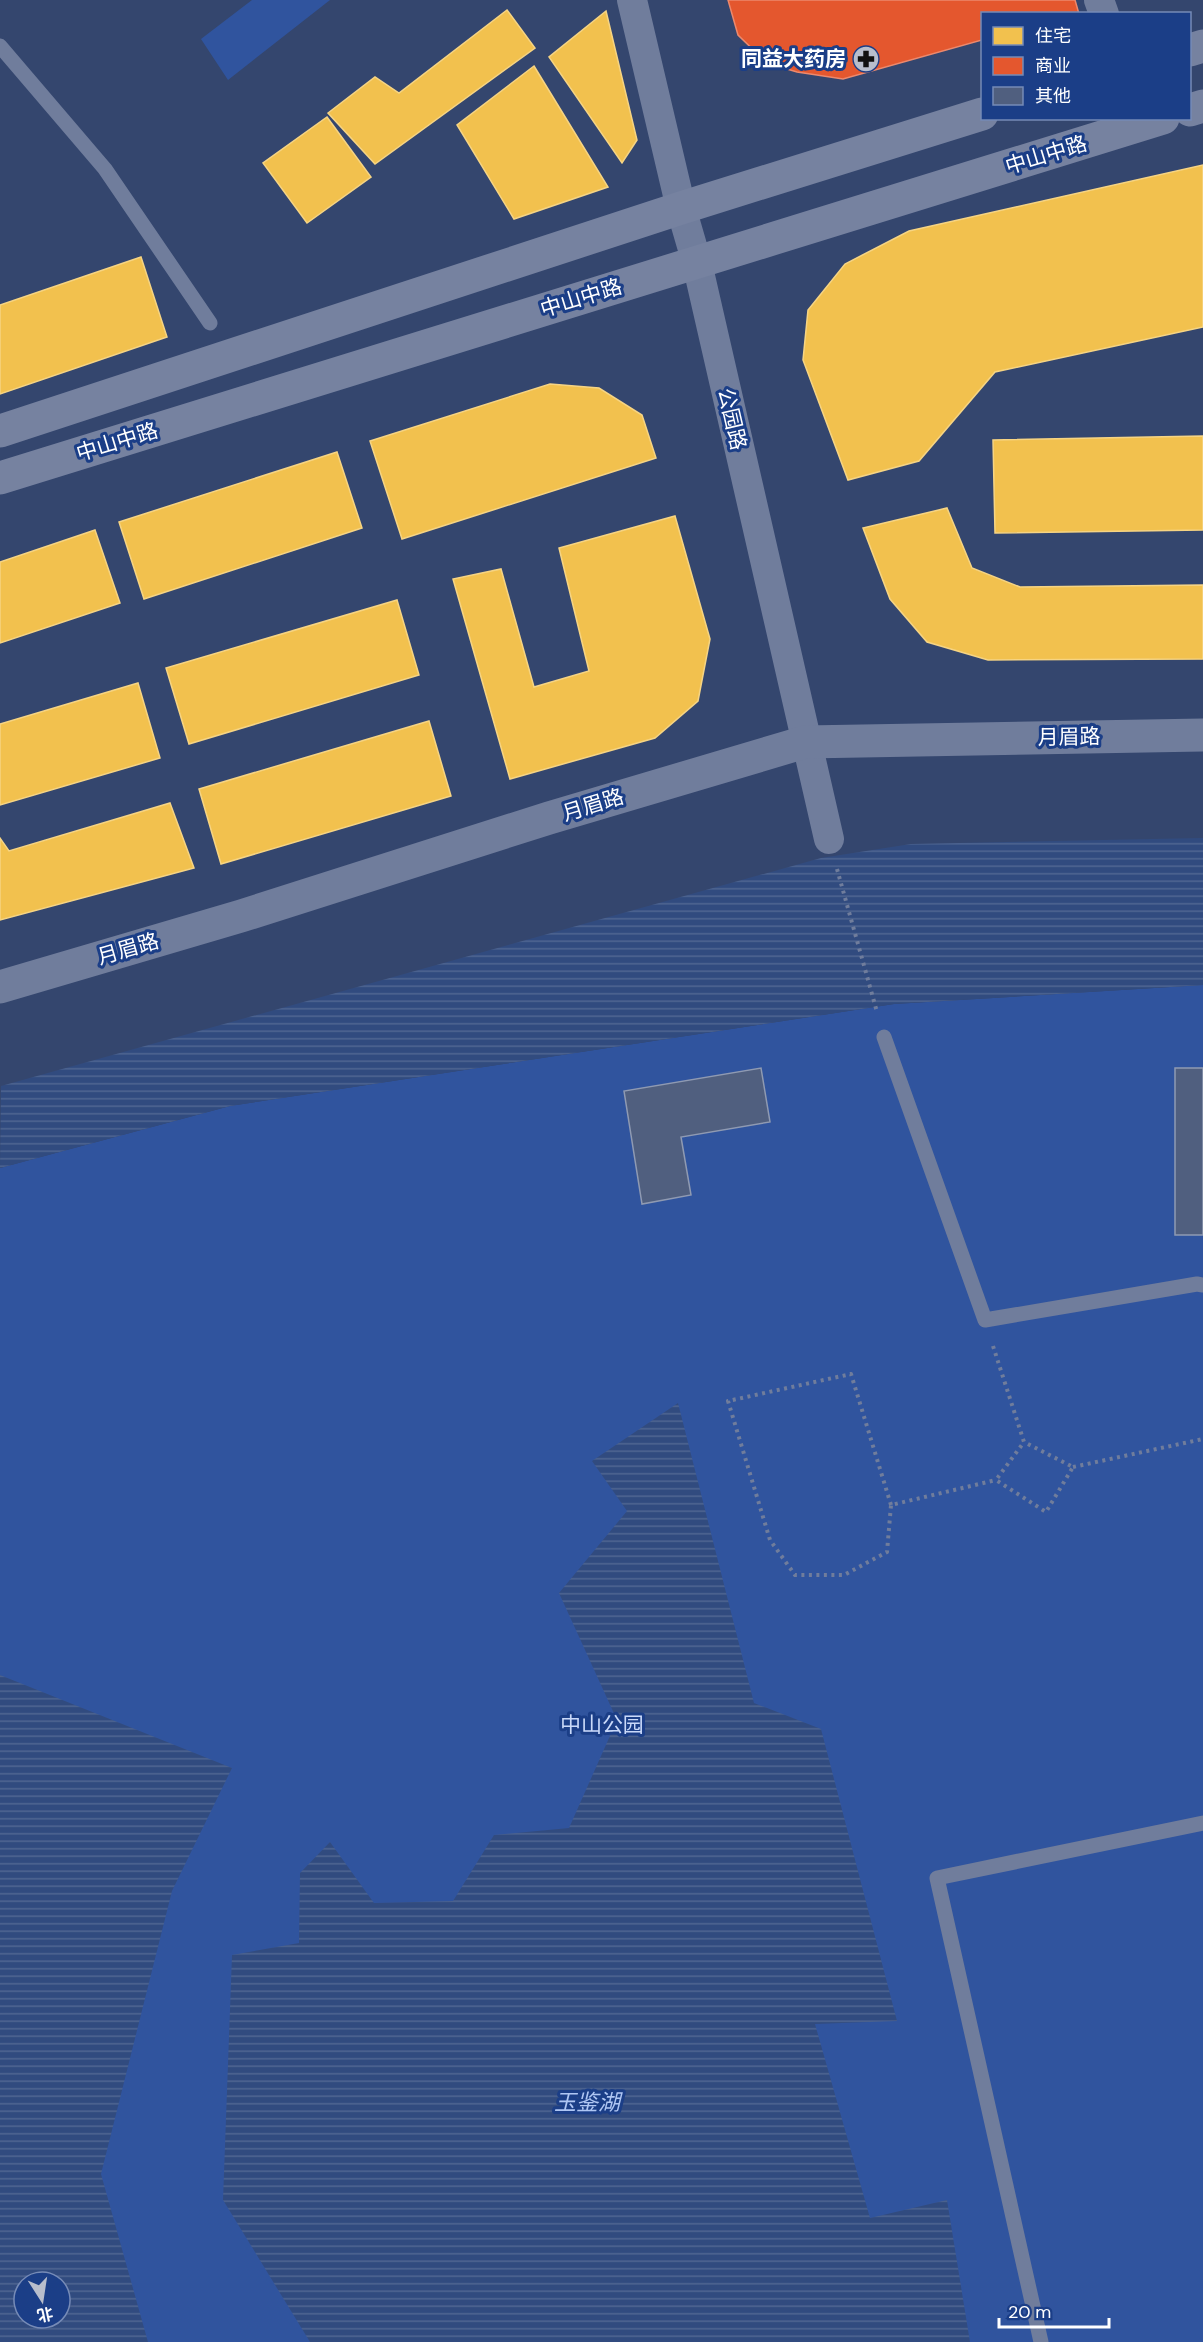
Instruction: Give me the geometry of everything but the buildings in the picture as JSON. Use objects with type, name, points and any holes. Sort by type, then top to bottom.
[{"type":"main road","points":[[0,431],[681,208],[981,114]]},
{"type":"main road","name":"中山中路","points":[[0,478],[1156,120]]},
{"type":"street","name":"公园路","points":[[632,0],[681,208],[697,262],[828,839]]},
{"type":"street","name":"月眉路","points":[[0,987],[241,916],[549,818],[805,742],[1203,735]]},
{"type":"lane","points":[[0,46],[105,169],[210,323]]},
{"type":"lane","points":[[884,1037],[985,1320],[1197,1284],[1203,1285]]},
{"type":"lane","points":[[1041,2342],[937,1878],[1203,1823]]},
{"type":"path","points":[[828,839],[884,1037]]},
{"type":"path","points":[[985,1320],[1024,1442],[1073,1467],[1203,1439]]},
{"type":"path","points":[[851,1374],[891,1505],[887,1552],[844,1575],[795,1575],[770,1540],[728,1401],[851,1374]]},
{"type":"path","points":[[891,1505],[996,1480],[1024,1442]]},
{"type":"path","points":[[996,1480],[1046,1512],[1073,1467]]},
{"type":"green space","points":[[252,0],[330,0],[228,80],[201,39]]},
{"type":"green space","name":"中山公园","points":[[1203,985],[1203,2342],[0,2342],[0,1168],[230,1106],[894,1004]]},
{"type":"water","points":[[1203,838],[1203,985],[894,1004],[230,1106],[0,1168],[1,1086],[821,858],[911,844]]},
{"type":"water","name":"玉鉴湖","points":[[678,1403],[754,1703],[821,1729],[897,2021],[815,2024],[870,2218],[947,2200],[970,2342],[310,2342],[223,2200],[232,1955],[299,1943],[300,1873],[330,1842],[374,1903],[453,1901],[494,1835],[569,1828],[617,1720],[559,1593],[627,1511],[592,1461]]},
{"type":"water","points":[[0,1675],[232,1768],[172,1891],[101,2174],[148,2342],[0,2342]]},
{"type":"place","name":"同益大药房","points":[[866,59]]}]
